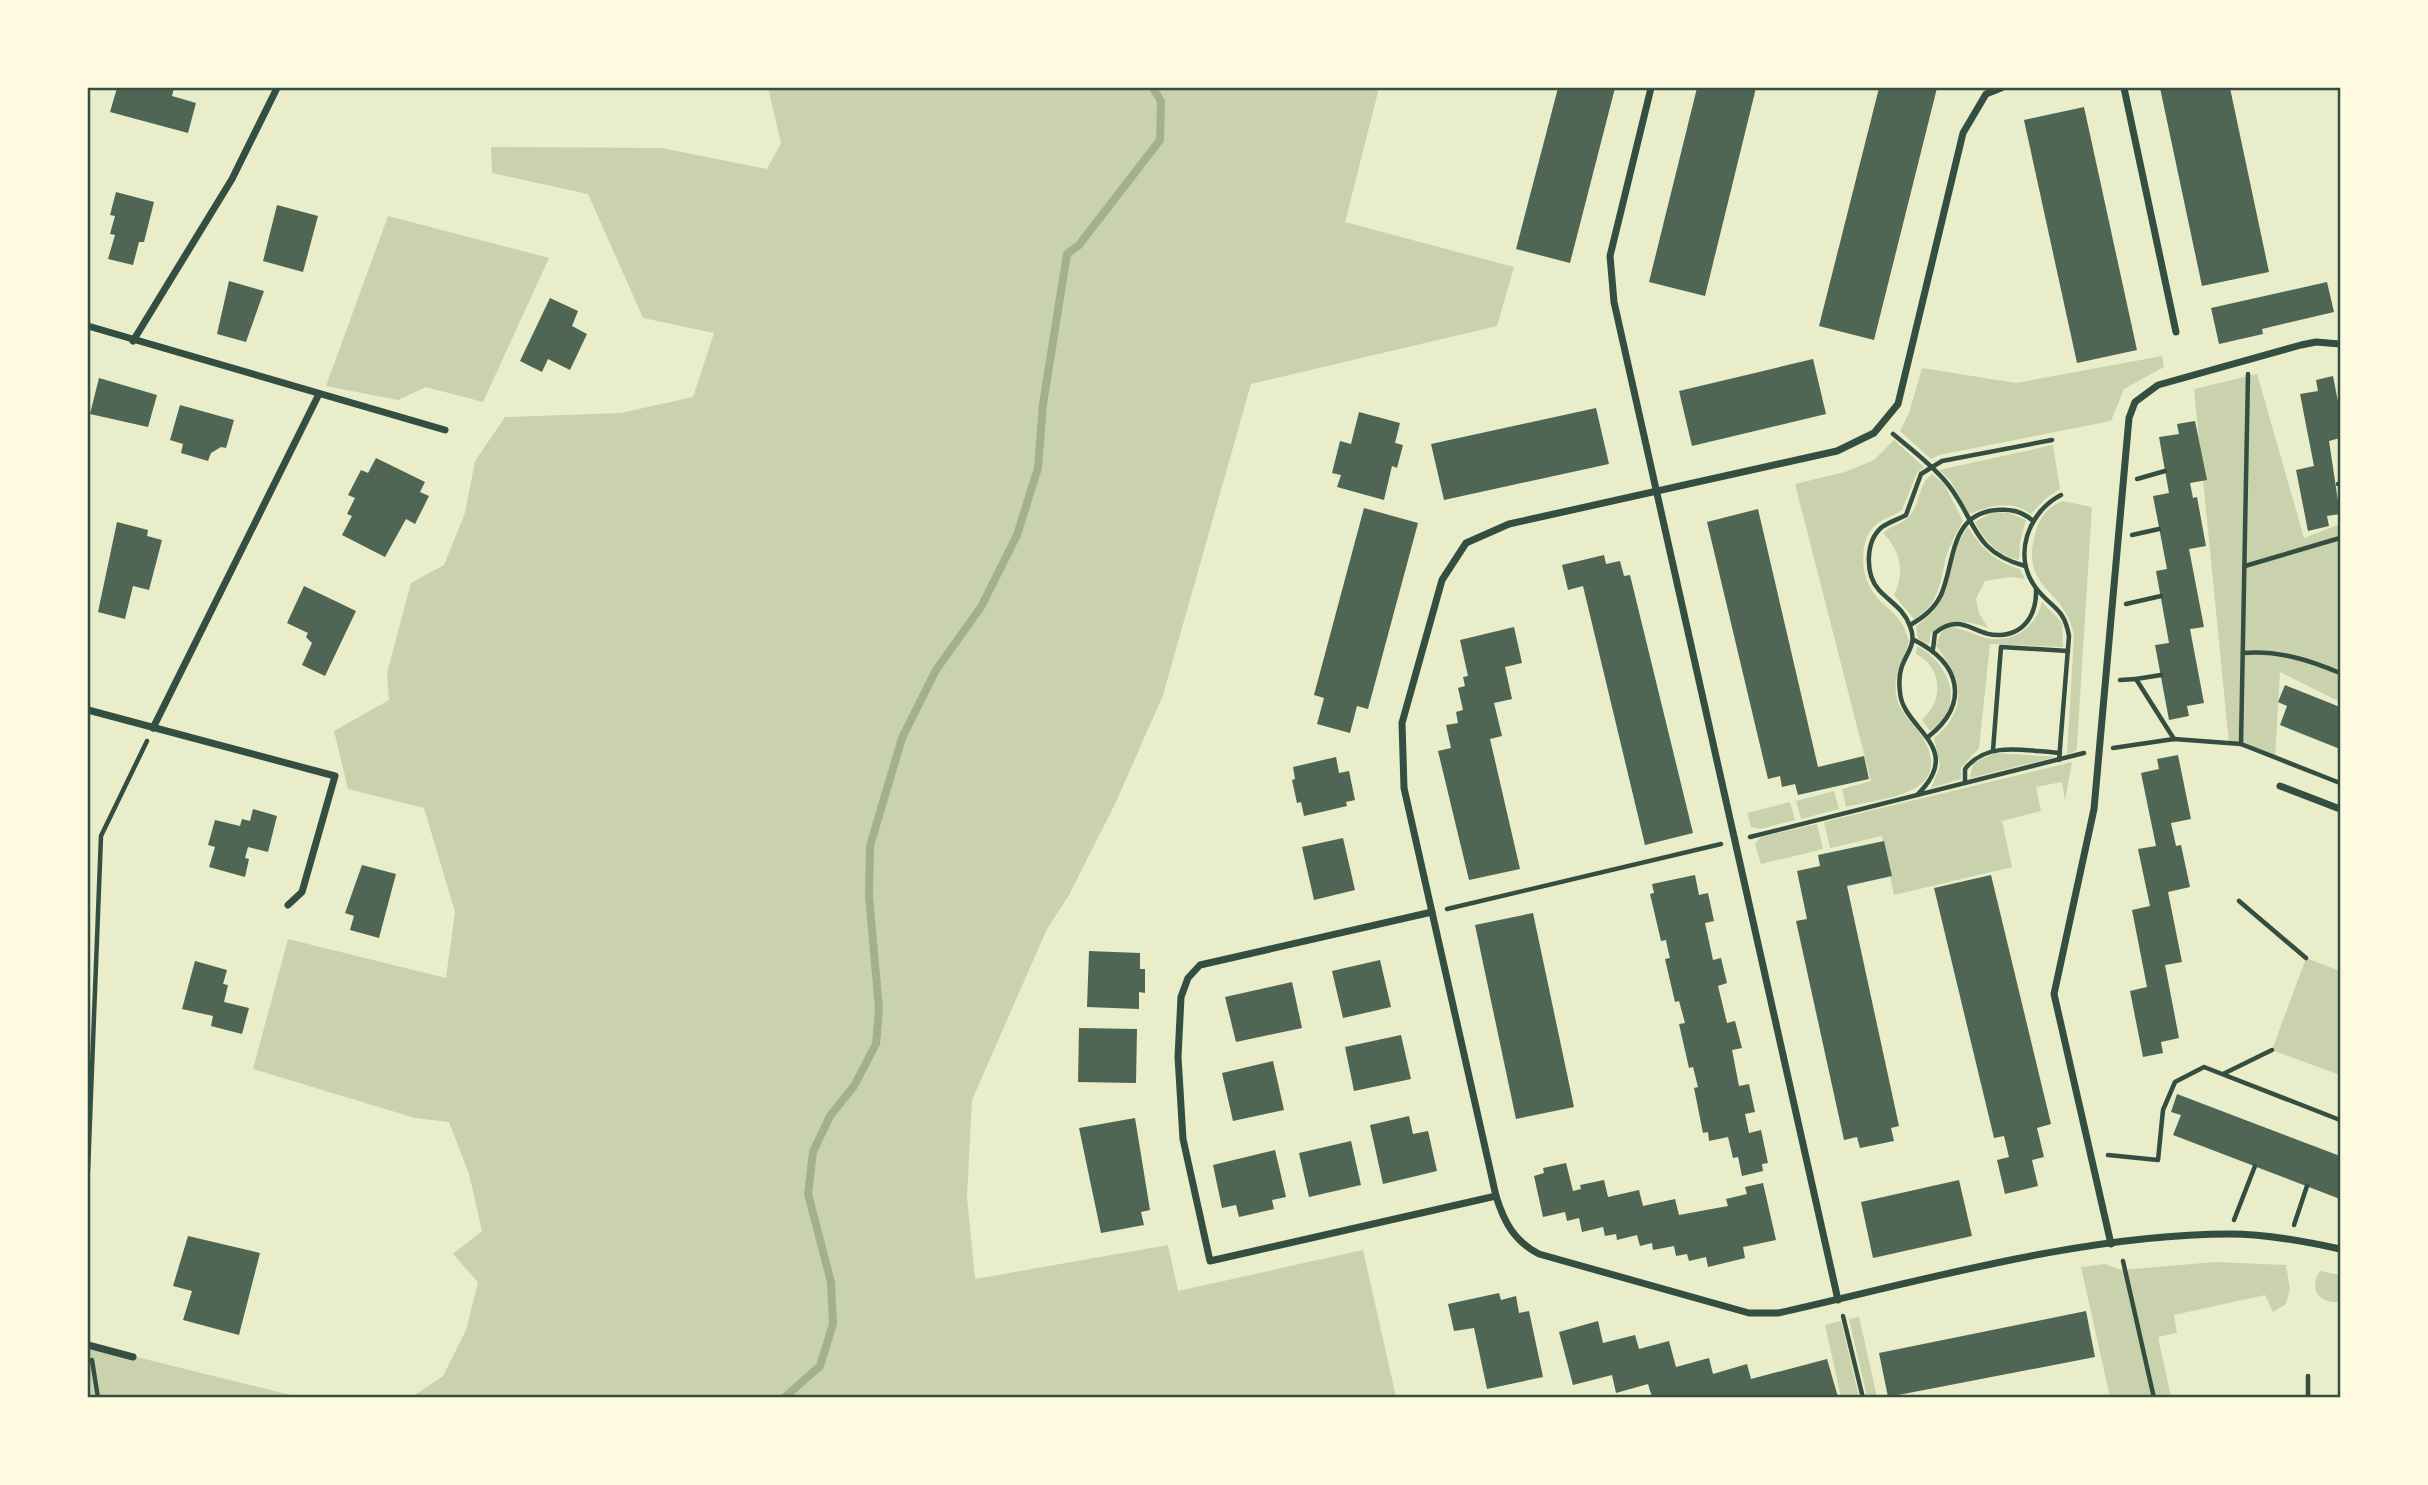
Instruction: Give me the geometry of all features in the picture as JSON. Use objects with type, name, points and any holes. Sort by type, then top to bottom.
[{"type":"street","points":[[133,341],[232,179],[277,88]]},
{"type":"street","points":[[1651,88],[1610,256],[1614,302],[1838,1300]]},
{"type":"street","points":[[2001,88],[1986,94],[1962,133],[1898,404],[1874,433],[1837,451],[1509,524],[1466,543],[1443,579],[1402,723],[1405,788],[1496,1196],[1514,1237],[1546,1257],[1749,1313],[1779,1313],[2111,1244],[2229,1234],[2290,1239],[2340,1249]]},
{"type":"street","points":[[2124,88],[2176,332]]},
{"type":"street","points":[[88,326],[445,430]]},
{"type":"street","points":[[2111,1244],[2054,994],[2094,809],[2127,426],[2138,398],[2158,385],[2316,342],[2340,344]]},
{"type":"street","points":[[153,727],[319,394]]},
{"type":"street","points":[[88,710],[335,776],[302,892],[288,905]]},
{"type":"street","points":[[2280,786],[2340,809]]},
{"type":"street","points":[[1432,912],[1200,965],[1188,978],[1181,996],[1178,1057],[1183,1139],[1210,1261],[1496,1196]]},
{"type":"street","points":[[89,1346],[133,1357]]},
{"type":"path","points":[[2241,744],[2249,359]]},
{"type":"path","points":[[1882,424],[1946,482],[1969,521],[1993,553],[2003,560],[2025,566]]},
{"type":"path","points":[[1917,795],[1931,781],[1936,766],[1928,737],[1900,698],[1902,666],[1912,652],[1913,640],[1910,625],[1900,608],[1874,584],[1869,551],[1873,537],[1883,526],[1906,515],[1921,474],[1930,467],[1942,461],[2052,440]]},
{"type":"path","points":[[2123,482],[2165,471]]},
{"type":"path","points":[[2059,756],[2068,651],[2066,620],[2060,609],[2036,588],[2025,566],[2026,540],[2032,520],[2048,502],[2061,495]]},
{"type":"path","points":[[1910,625],[1926,616],[1940,596],[1949,558],[1969,521],[1989,511],[2006,510],[2021,512],[2032,520]]},
{"type":"path","points":[[2118,537],[2159,529]]},
{"type":"path","points":[[2245,566],[2340,538]]},
{"type":"path","points":[[1933,649],[1935,634],[1945,625],[1964,624],[2000,636],[2028,624],[2037,605],[2036,588]]},
{"type":"path","points":[[2112,608],[2161,596]]},
{"type":"path","points":[[1913,640],[1933,649],[1953,677],[1956,696],[1950,716],[1928,737]]},
{"type":"path","points":[[1993,750],[2001,647],[2068,651]]},
{"type":"path","points":[[2243,653],[2258,651],[2303,658],[2340,673]]},
{"type":"path","points":[[2105,682],[2161,676]]},
{"type":"path","points":[[2136,679],[2174,739]]},
{"type":"path","points":[[88,1171],[101,836],[153,727]]},
{"type":"path","points":[[1432,912],[1917,795],[2059,756],[2174,739],[2241,744],[2340,783]]},
{"type":"path","points":[[1965,783],[1965,769],[1972,759],[1993,750],[2059,756]]},
{"type":"path","points":[[2239,901],[2306,958]]},
{"type":"path","points":[[2222,1074],[2272,1050]]},
{"type":"path","points":[[2092,1154],[2158,1160],[2163,1110],[2175,1082],[2204,1068],[2340,1120]]},
{"type":"path","points":[[2229,1234],[2255,1166]]},
{"type":"path","points":[[2290,1239],[2307,1186]]},
{"type":"path","points":[[2123,1261],[2154,1398]]},
{"type":"path","points":[[1843,1316],[1863,1398]]},
{"type":"path","points":[[89,1346],[98,1398]]},
{"type":"path","points":[[2308,1376],[2308,1398]]},
{"type":"green space","points":[[768,88],[1379,88],[1345,222],[1514,267],[1497,326],[1251,384],[1163,695],[1116,802],[1069,895],[1047,929],[972,1100],[967,1197],[975,1279],[1168,1245],[1178,1291],[1363,1250],[1396,1397],[412,1397],[443,1376],[466,1330],[478,1282],[453,1254],[482,1231],[469,1174],[449,1122],[415,1118],[253,1069],[288,939],[446,978],[455,912],[424,808],[348,789],[334,731],[389,700],[387,673],[411,583],[444,565],[465,513],[475,461],[505,417],[621,413],[693,397],[714,333],[643,318],[588,194],[492,173],[491,147],[662,148],[767,169],[781,143]]},
{"type":"green space","points":[[388,216],[549,258],[483,402],[426,387],[398,400],[326,386]]},
{"type":"green space","points":[[2162,356],[2164,367],[2124,389],[2111,421],[1939,455],[1931,459],[1900,431],[1909,413],[1922,368],[2016,383]]},
{"type":"green space","points":[[2257,374],[2304,538],[2340,524],[2340,702],[2280,672],[2275,758],[2229,743],[2194,389]]},
{"type":"green space","points":[[1894,440],[1924,467],[1917,473],[1902,510],[1881,521],[1867,536],[1863,564],[1871,589],[1897,617],[1909,641],[1897,675],[1897,698],[1901,709],[1923,738],[1930,757],[1930,772],[1923,783],[1911,790],[1846,807],[1842,789],[1871,781],[1795,484],[1845,472],[1874,460]]},
{"type":"green space","points":[[2053,445],[2060,489],[2045,499],[2031,514],[2016,507],[2001,505],[1970,514],[1950,480],[1939,470]]},
{"type":"green space","points":[[1932,474],[1944,484],[1963,521],[1948,552],[1934,600],[1914,619],[1894,595],[1899,578],[1899,562],[1894,547],[1883,533],[1911,514],[1924,483]]},
{"type":"green space","points":[[2062,501],[2092,507],[2077,745],[2076,751],[2067,754],[2074,636],[2062,608],[2039,579],[2032,553],[2041,518]]},
{"type":"green space","points":[[1991,513],[2009,513],[2026,520],[2020,542],[2019,560],[1998,551],[1979,529],[1975,522]]},
{"type":"green space","points":[[1968,527],[1990,553],[2020,569],[2025,579],[2011,577],[1985,581],[1976,599],[1979,613],[1988,628],[1965,622],[1952,623],[1931,633],[1929,644],[1918,639],[1916,626],[1939,604],[1954,552]]},
{"type":"green space","points":[[2042,602],[2062,623],[2063,647],[1990,644],[1979,748],[1961,768],[1961,779],[1931,788],[1940,766],[1934,738],[1953,716],[1958,694],[1952,670],[1936,646],[1940,634],[1948,627],[1986,638],[2014,636],[2035,619]]},
{"type":"green space","points":[[1917,646],[1938,663],[1950,686],[1948,710],[1930,731],[1922,720],[1937,694],[1936,676],[1925,660],[1916,654]]},
{"type":"green space","points":[[1995,753],[2056,757],[1970,778],[1973,763]]},
{"type":"green space","points":[[2072,762],[2065,801],[2062,782],[2036,787],[2041,811],[2002,821],[2012,867],[1894,895],[1882,836],[1830,848],[1824,822]]},
{"type":"green space","points":[[1834,791],[1839,809],[1801,819],[1796,801]]},
{"type":"green space","points":[[1790,802],[1795,820],[1760,829],[1751,827],[1747,813]]},
{"type":"green space","points":[[1817,824],[1823,849],[1761,864],[1755,844],[1761,837]]},
{"type":"green space","points":[[2306,958],[2340,971],[2340,1075],[2272,1050]]},
{"type":"green space","points":[[2216,1262],[2286,1265],[2290,1289],[2286,1304],[2273,1312],[2265,1295],[2174,1315],[2177,1333],[2158,1337],[2171,1397],[2110,1397],[2081,1267],[2105,1264],[2121,1270]]},
{"type":"green space","points":[[2320,1271],[2340,1275],[2340,1299],[2337,1302],[2324,1300],[2317,1293],[2315,1283]]},
{"type":"green space","points":[[1859,1317],[1877,1397],[1867,1397],[1849,1319]]},
{"type":"green space","points":[[1841,1321],[1859,1397],[1841,1397],[1825,1325]]},
{"type":"green space","points":[[88,1345],[299,1397],[88,1397]]},
{"type":"building","points":[[117,88],[174,88],[172,96],[196,103],[188,133],[110,112]]},
{"type":"building","points":[[1558,88],[1615,88],[1570,263],[1516,249]]},
{"type":"building","points":[[1697,88],[1756,88],[1705,296],[1649,282]]},
{"type":"building","points":[[1879,88],[1937,88],[1874,340],[1819,326]]},
{"type":"building","points":[[2160,88],[2230,88],[2269,272],[2202,286]]},
{"type":"building","points":[[2084,107],[2137,350],[2077,363],[2024,120]]},
{"type":"building","points":[[116,192],[154,202],[144,242],[139,242],[133,265],[108,259],[115,235],[110,234],[115,216],[110,215]]},
{"type":"building","points":[[277,205],[318,216],[303,272],[263,261]]},
{"type":"building","points":[[229,281],[264,291],[246,342],[217,334]]},
{"type":"building","points":[[2327,282],[2334,312],[2262,329],[2263,334],[2219,344],[2211,308]]},
{"type":"building","points":[[550,298],[578,311],[572,326],[587,334],[570,370],[548,359],[542,372],[520,361]]},
{"type":"building","points":[[1813,359],[1826,414],[1692,446],[1679,391]]},
{"type":"building","points":[[2333,376],[2340,412],[2340,438],[2329,441],[2340,514],[2327,516],[2329,526],[2308,531],[2296,470],[2314,466],[2300,394],[2318,391],[2316,380]]},
{"type":"building","points":[[99,378],[157,395],[148,427],[90,414]]},
{"type":"building","points":[[180,405],[234,420],[226,448],[221,447],[211,453],[208,461],[181,453],[183,444],[170,440]]},
{"type":"building","points":[[1596,408],[1609,464],[1444,500],[1431,444]]},
{"type":"building","points":[[1359,412],[1400,423],[1395,443],[1403,445],[1397,468],[1392,466],[1384,500],[1337,487],[1341,475],[1332,473],[1340,441],[1351,444]]},
{"type":"building","points":[[2195,421],[2207,480],[2190,483],[2193,498],[2197,497],[2206,546],[2189,549],[2204,627],[2190,629],[2204,703],[2187,706],[2189,716],[2169,720],[2155,645],[2169,643],[2156,571],[2167,569],[2153,496],[2169,493],[2159,437],[2179,434],[2177,424]]},
{"type":"building","points":[[376,458],[425,482],[420,492],[429,496],[415,524],[406,519],[385,557],[342,535],[352,516],[347,514],[355,498],[348,495],[361,470],[368,473]]},
{"type":"building","points":[[1364,508],[1418,523],[1368,709],[1357,706],[1350,733],[1317,724],[1324,698],[1314,695]]},
{"type":"building","points":[[1758,509],[1818,767],[1864,756],[1869,779],[1798,795],[1795,784],[1782,787],[1780,776],[1768,779],[1707,522]]},
{"type":"building","points":[[117,522],[148,530],[147,536],[162,540],[149,590],[133,586],[125,619],[98,612]]},
{"type":"building","points":[[1604,555],[1606,564],[1620,561],[1624,576],[1630,575],[1693,833],[1645,845],[1583,586],[1568,590],[1562,565]]},
{"type":"building","points":[[304,586],[356,611],[325,676],[302,665],[312,643],[306,637],[308,633],[287,623]]},
{"type":"building","points":[[1514,627],[1522,663],[1505,667],[1512,699],[1494,703],[1502,736],[1490,739],[1520,869],[1469,880],[1438,751],[1451,748],[1446,725],[1458,723],[1456,712],[1463,710],[1458,688],[1465,686],[1463,677],[1468,676],[1460,640]]},
{"type":"building","points":[[2285,685],[2340,707],[2340,749],[2280,725],[2287,706],[2278,702]]},
{"type":"building","points":[[2178,755],[2191,819],[2171,823],[2176,846],[2181,845],[2190,887],[2168,892],[2182,962],[2165,965],[2179,1038],[2161,1042],[2163,1053],[2143,1057],[2130,991],[2147,987],[2132,910],[2150,906],[2138,849],[2156,846],[2141,773],[2159,769],[2157,759]]},
{"type":"building","points":[[1336,757],[1339,773],[1349,771],[1355,800],[1346,802],[1347,806],[1304,816],[1301,802],[1297,803],[1292,780],[1295,779],[1293,767]]},
{"type":"building","points":[[253,809],[277,816],[268,852],[248,847],[245,858],[249,859],[245,877],[209,867],[215,847],[208,845],[215,820],[240,826],[242,819],[250,821]]},
{"type":"building","points":[[1343,838],[1355,890],[1314,900],[1302,847]]},
{"type":"building","points":[[1884,841],[1892,876],[1847,886],[1899,1126],[1891,1128],[1894,1141],[1860,1148],[1857,1137],[1844,1140],[1796,921],[1807,919],[1797,871],[1820,866],[1818,855]]},
{"type":"building","points":[[362,865],[396,874],[379,938],[350,930],[354,916],[345,913]]},
{"type":"building","points":[[1695,875],[1699,895],[1708,893],[1714,921],[1705,923],[1713,960],[1721,958],[1727,983],[1718,986],[1727,1023],[1735,1021],[1742,1048],[1732,1050],[1739,1086],[1749,1084],[1755,1112],[1745,1114],[1749,1133],[1761,1130],[1768,1163],[1762,1164],[1763,1171],[1742,1176],[1738,1157],[1733,1158],[1728,1137],[1709,1141],[1708,1132],[1703,1133],[1694,1088],[1698,1087],[1693,1067],[1689,1068],[1679,1024],[1685,1023],[1679,1001],[1675,1002],[1665,959],[1670,958],[1666,940],[1661,941],[1650,894],[1654,893],[1652,884]]},
{"type":"building","points":[[1991,875],[2051,1124],[2037,1128],[2044,1157],[2032,1160],[2038,1186],[2005,1194],[1997,1160],[2009,1157],[2004,1136],[1994,1138],[1934,888]]},
{"type":"building","points":[[1533,913],[1574,1107],[1516,1119],[1475,925]]},
{"type":"building","points":[[1089,951],[1140,953],[1140,969],[1145,969],[1145,993],[1139,992],[1139,1009],[1087,1007]]},
{"type":"building","points":[[1380,960],[1391,1007],[1343,1018],[1332,971]]},
{"type":"building","points":[[195,961],[227,970],[223,984],[228,985],[224,1002],[249,1008],[242,1034],[211,1026],[213,1016],[182,1009]]},
{"type":"building","points":[[1292,982],[1302,1028],[1236,1042],[1225,997]]},
{"type":"building","points":[[1079,1028],[1137,1029],[1136,1083],[1078,1082]]},
{"type":"building","points":[[1401,1035],[1411,1079],[1354,1091],[1345,1047]]},
{"type":"building","points":[[1273,1061],[1284,1110],[1233,1121],[1222,1073]]},
{"type":"building","points":[[2177,1094],[2340,1156],[2340,1199],[2173,1135],[2181,1115],[2171,1112]]},
{"type":"building","points":[[1409,1116],[1413,1134],[1428,1131],[1437,1171],[1383,1184],[1370,1125]]},
{"type":"building","points":[[1135,1118],[1150,1210],[1141,1212],[1144,1225],[1101,1233],[1079,1128]]},
{"type":"building","points":[[1351,1141],[1361,1185],[1309,1197],[1299,1153]]},
{"type":"building","points":[[1275,1150],[1286,1197],[1272,1200],[1274,1209],[1239,1217],[1236,1205],[1222,1208],[1213,1165]]},
{"type":"building","points":[[1566,1163],[1573,1191],[1581,1189],[1580,1185],[1604,1180],[1608,1197],[1639,1190],[1643,1206],[1675,1199],[1679,1215],[1728,1206],[1726,1199],[1747,1194],[1745,1187],[1763,1183],[1776,1240],[1743,1247],[1745,1258],[1708,1267],[1706,1257],[1689,1261],[1687,1254],[1676,1256],[1674,1246],[1653,1250],[1652,1243],[1640,1246],[1637,1235],[1617,1240],[1616,1234],[1605,1236],[1603,1227],[1582,1232],[1579,1218],[1567,1221],[1565,1212],[1543,1217],[1534,1176],[1544,1173],[1543,1168]]},
{"type":"building","points":[[1959,1180],[1972,1236],[1873,1258],[1861,1202]]},
{"type":"building","points":[[188,1236],[260,1253],[239,1335],[183,1320],[192,1291],[173,1286]]},
{"type":"building","points":[[1499,1293],[1501,1300],[1516,1296],[1519,1313],[1529,1311],[1543,1377],[1487,1389],[1474,1328],[1454,1331],[1448,1304]]},
{"type":"building","points":[[2086,1311],[2095,1357],[1888,1397],[1879,1353]]},
{"type":"building","points":[[1598,1321],[1603,1343],[1635,1335],[1639,1349],[1669,1341],[1676,1367],[1709,1358],[1713,1374],[1747,1364],[1751,1379],[1827,1359],[1838,1397],[1652,1397],[1648,1384],[1616,1393],[1612,1375],[1573,1385],[1559,1332]]},
{"type":"waterway","points":[[784,1398],[820,1366],[833,1324],[831,1282],[808,1194],[813,1152],[830,1116],[854,1086],[876,1044],[879,1009],[869,896],[870,846],[902,738],[936,670],[981,607],[1017,535],[1038,468],[1043,404],[1067,254],[1079,245],[1160,140],[1161,101],[1153,88]]}]
